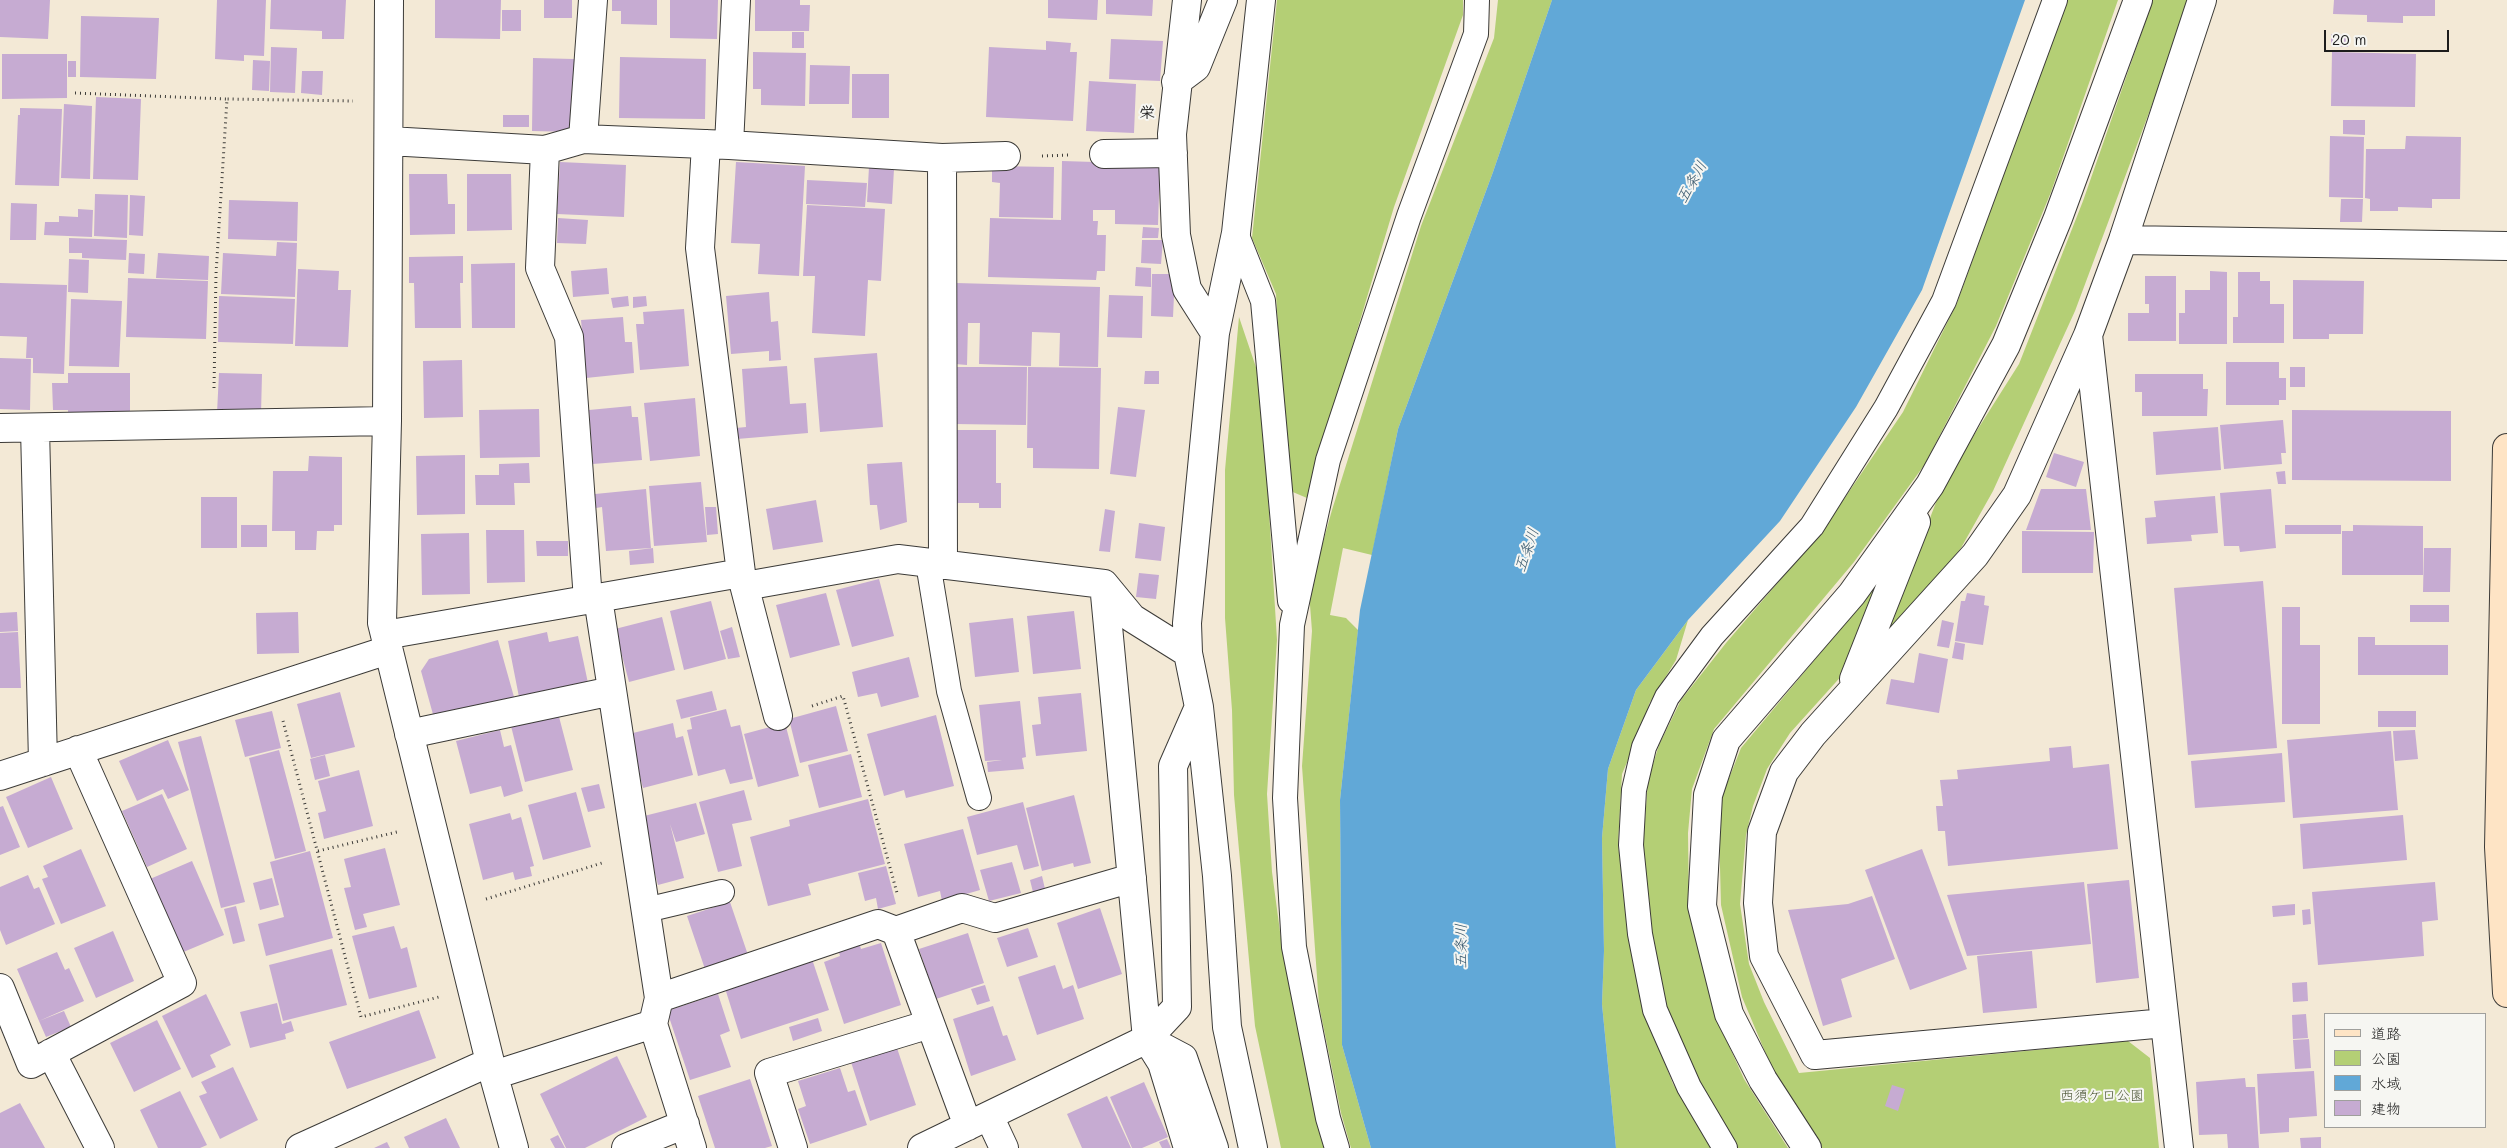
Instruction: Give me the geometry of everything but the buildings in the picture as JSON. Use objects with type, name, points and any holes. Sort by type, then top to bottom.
[{"type":"main road","points":[[2507,448],[2499,847],[2507,994]]},
{"type":"street","points":[[390,0],[387,421],[382,623],[492,1069],[514,1148]]},
{"type":"street","points":[[583,139],[593,0]]},
{"type":"street","points":[[736,0],[718,144],[700,248],[743,580],[778,716]]},
{"type":"street","points":[[1187,0],[1176,82],[1172,134],[1176,235],[1187,289],[1215,333]]},
{"type":"street","points":[[1176,82],[1196,67],[1223,0]]},
{"type":"street","points":[[1253,1148],[1227,1027],[1217,876],[1199,707],[1188,653],[1187,622],[1215,333],[1236,233],[1261,0]]},
{"type":"street","points":[[1807,1148],[1763,1080],[1729,1014],[1702,906],[1708,795],[1726,740],[1852,594],[1930,485],[2006,345],[2058,218],[2138,0]]},
{"type":"street","points":[[2165,1023],[1815,1055],[1764,956],[1758,903],[1762,832],[1784,772],[1848,695],[1975,555],[2017,495],[2088,335],[2123,240],[2202,0]]},
{"type":"street","points":[[389,141],[545,150],[583,139],[718,144],[942,158],[1006,156]]},
{"type":"street","points":[[545,150],[540,268],[569,337],[593,599],[612,691],[646,910],[656,1011],[689,1136],[626,1148]]},
{"type":"street","points":[[1104,154],[1173,153]]},
{"type":"street","points":[[936,564],[942,158]]},
{"type":"street","points":[[2123,240],[2507,246]]},
{"type":"street","points":[[2088,335],[2179,1148]]},
{"type":"street","points":[[0,428],[387,421]]},
{"type":"street","points":[[35,428],[43,762]]},
{"type":"street","points":[[1848,695],[1930,485]]},
{"type":"street","points":[[0,776],[274,686],[387,642],[593,599],[898,559],[1104,584],[1132,618],[1188,653]]},
{"type":"street","points":[[1104,584],[1147,1040],[1162,1063],[1188,1148]]},
{"type":"street","points":[[409,734],[612,691]]},
{"type":"street","points":[[922,1148],[1147,1040],[1177,1007],[1174,766],[1199,707]]},
{"type":"street","points":[[0,988],[31,1064],[182,983],[78,750]]},
{"type":"street","points":[[300,1148],[492,1069],[656,1011],[878,924],[901,928],[962,908],[995,918],[1132,878]]},
{"type":"street","points":[[901,928],[930,1024],[978,1121],[1004,1148]]},
{"type":"street","points":[[793,1148],[769,1074],[930,1024]]},
{"type":"street","points":[[1147,1040],[1183,1058],[1214,1148]]},
{"type":"street","points":[[51,1053],[100,1148]]},
{"type":"lane","points":[[1292,625],[1328,460],[1409,216],[1476,34],[1478,0]]},
{"type":"lane","points":[[1724,1148],[1689,1087],[1655,1010],[1640,934],[1631,845],[1634,790],[1644,747],[1667,698],[1712,636],[1812,526],[1886,408],[1944,301],[2055,0]]},
{"type":"lane","points":[[1236,233],[1263,301],[1292,625],[1285,798],[1294,947],[1328,1118],[1337,1148]]},
{"type":"lane","points":[[936,564],[949,691],[979,798]]},
{"type":"lane","points":[[646,910],[722,892]]},
{"type":"path","points":[[75,92],[226,99],[389,102]]},
{"type":"path","points":[[213,425],[216,274],[226,99]]},
{"type":"path","points":[[1006,156],[1104,154]]},
{"type":"path","points":[[274,686],[362,1017],[472,989]]},
{"type":"path","points":[[778,716],[843,696],[901,928]]},
{"type":"path","points":[[318,851],[431,824]]},
{"type":"path","points":[[452,909],[636,852]]},
{"type":"green space","points":[[1277,0],[1463,0],[1463,15],[1394,207],[1307,498],[1288,490],[1276,294],[1252,238]]},
{"type":"green space","points":[[1498,0],[1552,0],[1493,172],[1398,429],[1372,555],[1343,548],[1330,615],[1346,618],[1358,630],[1340,800],[1342,1045],[1371,1148],[1351,1148],[1341,1113],[1319,1005],[1302,766],[1312,631],[1309,592],[1332,510],[1421,226],[1494,38]]},
{"type":"green space","points":[[2067,0],[2118,0],[2051,192],[1996,326],[1925,464],[1854,562],[1714,729],[1692,789],[1688,833],[1689,907],[1713,1010],[1744,1079],[1788,1148],[1736,1148],[1700,1086],[1667,1012],[1650,934],[1643,847],[1648,780],[1659,745],[1681,700],[1726,643],[1823,530],[1903,412],[1957,303]]},
{"type":"green space","points":[[2153,0],[2191,0],[2075,311],[1993,491],[1961,548],[1880,649],[1943,484],[2019,364],[2083,201]]},
{"type":"green space","points":[[1239,317],[1261,382],[1277,640],[1267,794],[1272,872],[1283,954],[1325,1148],[1281,1148],[1255,1026],[1234,795],[1232,710],[1225,618],[1225,470]]},
{"type":"green space","name":"西須ケ口公園","points":[[1893,566],[1845,672],[1790,733],[1767,769],[1753,806],[1746,835],[1740,904],[1749,964],[1764,1002],[1799,1073],[2128,1041],[2150,1058],[2159,1148],[1822,1148],[1776,1078],[1742,997],[1721,905],[1719,829],[1722,796],[1741,748]]},
{"type":"green space","points":[[1688,620],[1676,660],[1649,704],[1647,715],[1622,774],[1618,845],[1643,1008],[1673,1084],[1713,1148],[1616,1148],[1602,1004],[1604,951],[1602,838],[1608,769],[1636,690]]},
{"type":"water","name":"五条川","points":[[1552,0],[2025,0],[1922,290],[1856,407],[1780,521],[1688,620],[1636,690],[1608,769],[1602,838],[1604,951],[1602,1004],[1616,1148],[1371,1148],[1342,1045],[1340,800],[1360,610],[1398,429],[1493,172]]},
{"type":"district","name":"栄","points":[[1147,113]]}]
